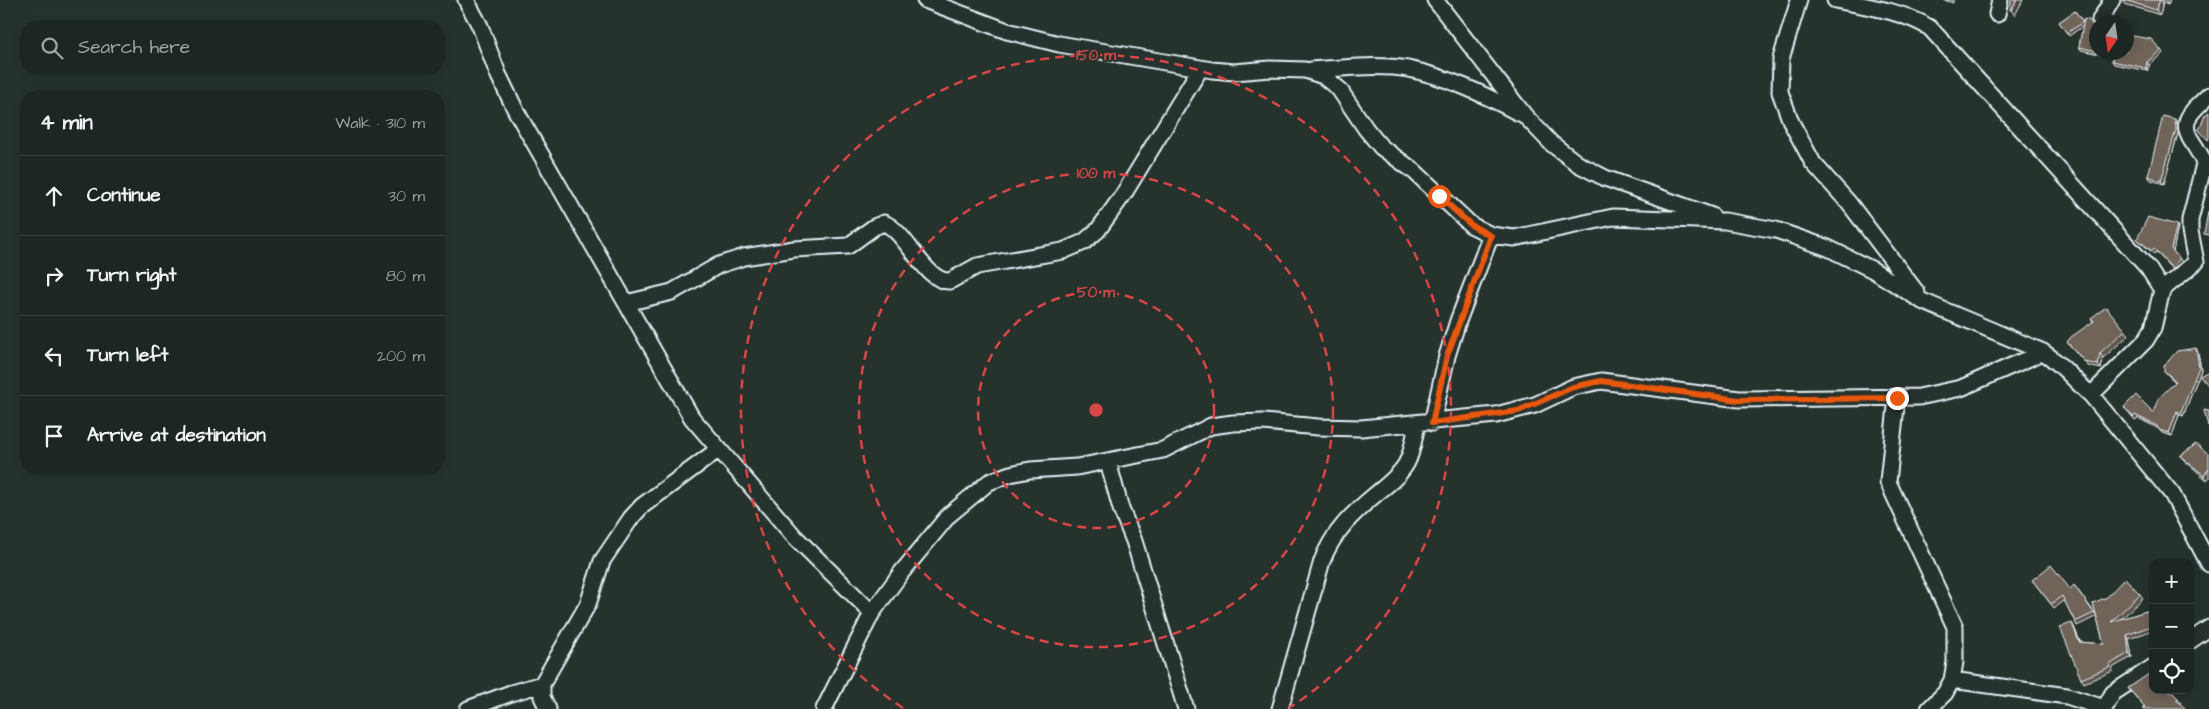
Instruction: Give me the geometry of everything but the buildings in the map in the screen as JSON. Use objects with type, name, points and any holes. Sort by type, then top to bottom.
[{"type":"street","points":[[466,0],[480,26],[498,74],[516,111],[692,418],[799,542],[872,613]]},
{"type":"street","points":[[925,0],[1007,31],[1059,44],[1200,68],[1234,72],[1353,67],[1406,69],[1448,79],[1476,90],[1525,116]]},
{"type":"street","points":[[1435,0],[1525,116],[1552,144],[1578,164],[1605,178],[1726,221]]},
{"type":"street","points":[[1799,0],[1781,59],[1780,92],[1791,122],[1813,163],[1848,202],[1922,301]]},
{"type":"street","points":[[1835,0],[1861,5],[1916,21],[1930,28],[2148,268],[2162,290]]},
{"type":"street","points":[[2103,15],[2112,0]]},
{"type":"street","points":[[626,303],[672,292],[719,266],[744,257],[794,249],[848,246],[874,227],[884,223],[897,231],[933,275],[945,281],[977,266],[1063,251],[1084,242],[1098,230],[1123,195],[1200,68]]},
{"type":"street","points":[[1306,70],[1323,76],[1338,90],[1381,147],[1414,171],[1471,225],[1491,236],[1514,238],[1613,217],[1726,221],[1776,230],[1828,248],[1873,270],[1922,301],[2043,352],[2058,361],[2076,382],[2091,395],[2172,494],[2209,564]]},
{"type":"street","points":[[2091,395],[2146,340],[2153,328],[2162,290],[2196,262],[2190,231],[2190,220],[2204,164],[2202,156],[2186,132],[2186,122],[2189,115],[2209,95]]},
{"type":"street","points":[[1280,709],[1328,545],[1354,512],[1396,477],[1406,465],[1424,423],[1491,236]]},
{"type":"street","points":[[824,709],[872,613],[901,573],[949,515],[989,482],[1010,474],[1030,470],[1077,467],[1163,450],[1211,426],[1232,423],[1263,422],[1318,427],[1361,428],[1424,423],[1518,411],[1573,387],[1601,381],[1739,400],[1919,397],[1961,388],[2043,352]]},
{"type":"street","points":[[1897,398],[1888,482],[1955,627],[1955,662],[1952,680],[1945,693],[1929,709]]},
{"type":"street","points":[[548,709],[542,697],[542,684],[588,604],[602,560],[631,518],[642,506],[720,449]]},
{"type":"street","points":[[1108,462],[1121,509],[1134,541],[1186,709]]},
{"type":"street","points":[[2194,638],[2209,628]]},
{"type":"street","points":[[1952,680],[2067,696],[2104,708],[2113,694],[2149,670]]},
{"type":"street","points":[[468,709],[542,684]]},
{"type":"route","points":[[1439,196],[1471,225],[1491,236],[1458,321],[1447,356],[1432,423],[1518,411],[1536,405],[1573,387],[1601,381],[1739,400],[1897,398]]}]
